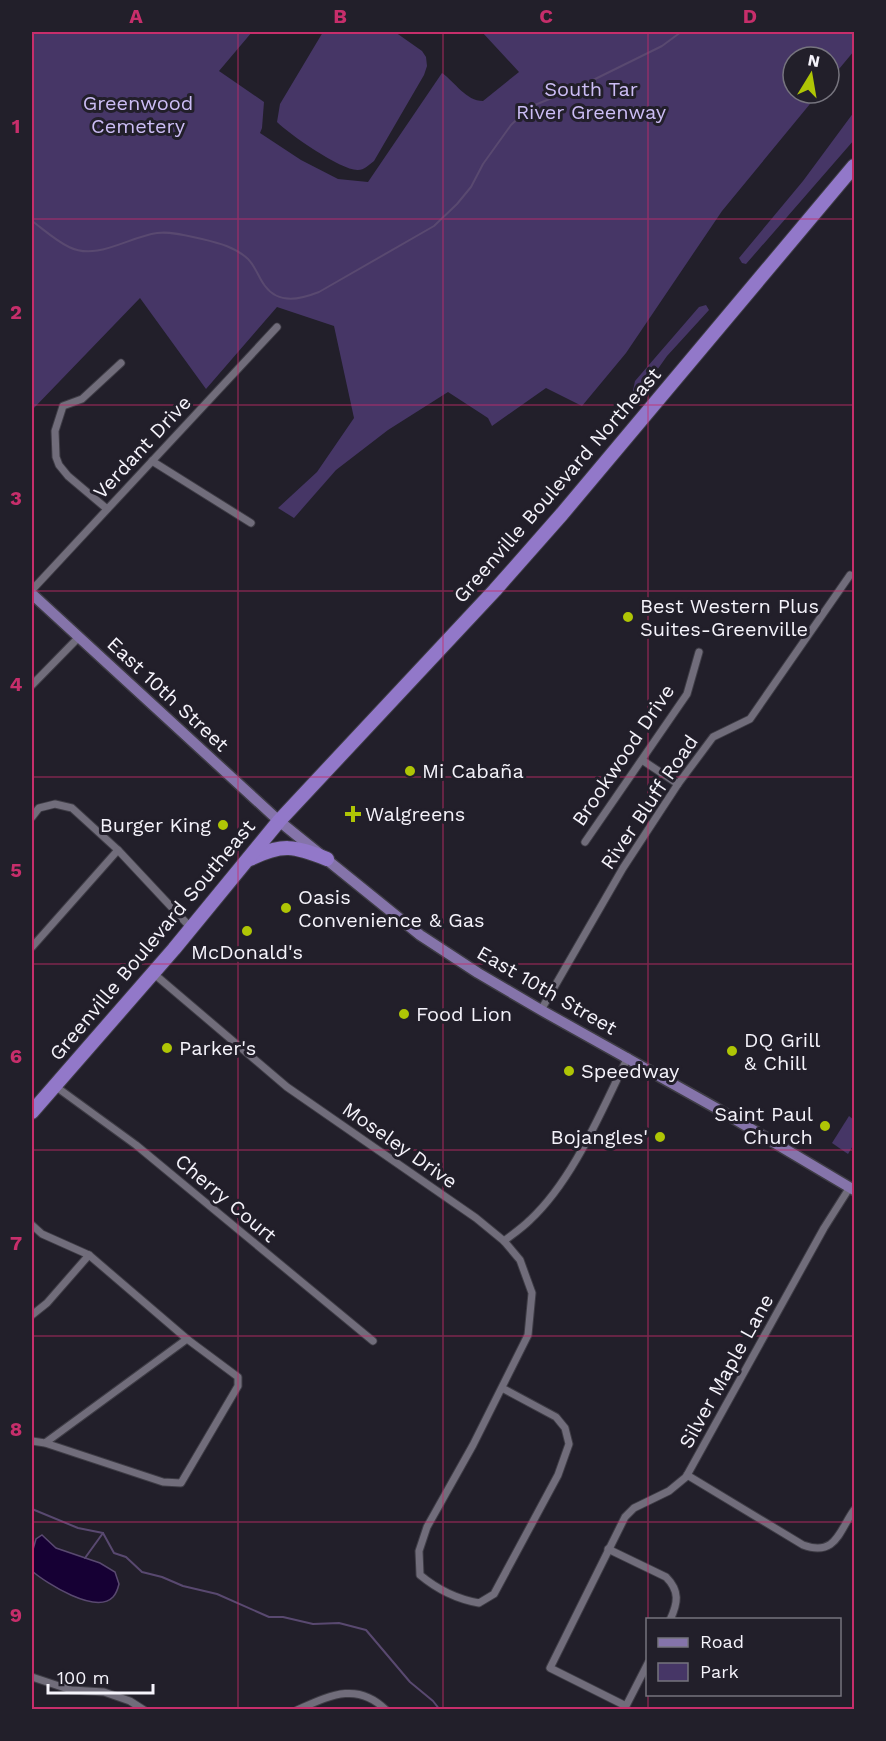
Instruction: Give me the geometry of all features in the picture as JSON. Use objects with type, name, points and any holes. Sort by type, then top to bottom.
[{"type":"highway","name":"Greenville Boulevard Northeast","points":[[279,820],[562,514],[855,166]]},
{"type":"highway","name":"Greenville Boulevard Southeast","points":[[32,1112],[153,973],[279,820]]},
{"type":"highway","points":[[246,861],[269,850],[280,848],[308,852],[327,860]]},
{"type":"main road","name":"East 10th Street","points":[[32,592],[279,820],[420,935],[541,1010],[628,1057],[852,1188]]},
{"type":"street","name":"Verdant Drive","points":[[32,592],[277,327]]},
{"type":"street","points":[[107,509],[68,476],[59,465],[56,457],[55,431],[63,406],[82,399],[121,363]]},
{"type":"street","points":[[152,461],[251,523]]},
{"type":"street","name":"River Bluff Road","points":[[541,1010],[623,868],[678,784],[713,737],[750,719],[850,575]]},
{"type":"street","points":[[32,685],[79,637]]},
{"type":"street","name":"Brookwood Drive","points":[[585,842],[687,694],[699,652]]},
{"type":"street","points":[[642,760],[678,784]]},
{"type":"street","points":[[32,817],[39,808],[55,804],[72,807],[118,850],[191,928]]},
{"type":"street","points":[[32,947],[118,850]]},
{"type":"street","name":"Moseley Drive","points":[[153,973],[287,1087],[464,1209],[504,1241],[520,1260],[532,1293],[528,1335],[427,1527],[419,1551],[420,1575],[436,1587],[460,1599],[479,1603],[494,1594],[558,1475],[569,1444],[565,1428],[556,1417],[502,1388]]},
{"type":"street","points":[[504,1241],[530,1220],[570,1168],[628,1057]]},
{"type":"street","name":"Cherry Court","points":[[54,1085],[136,1145],[373,1341]]},
{"type":"street","name":"Silver Maple Lane","points":[[646,1668],[626,1706],[550,1668],[625,1517],[634,1508],[669,1491],[687,1475],[824,1227],[852,1188]]},
{"type":"street","points":[[32,1225],[42,1234],[89,1254],[187,1339],[238,1377],[238,1386],[181,1483],[163,1482],[45,1443],[32,1441]]},
{"type":"street","points":[[32,1315],[47,1303],[89,1254]]},
{"type":"street","points":[[45,1443],[187,1339]]},
{"type":"street","points":[[687,1475],[803,1545],[814,1549],[824,1548],[836,1542],[855,1510]]},
{"type":"street","points":[[608,1549],[666,1577],[674,1585],[677,1595],[676,1607],[671,1618]]},
{"type":"street","points":[[32,1677],[70,1690],[104,1692],[130,1701],[144,1710]]},
{"type":"street","points":[[297,1710],[333,1694],[354,1693],[376,1699],[386,1710]]},
{"type":"street","points":[[126,1710],[130,1701]]},
{"type":"green space","points":[[32,32],[252,32],[219,71],[264,102],[260,133],[301,160],[338,179],[368,182],[442,73],[466,95],[483,101],[519,72],[482,32],[854,32],[854,51],[841,67],[841,45],[781,45],[781,105],[809,105],[722,211],[626,353],[582,406],[546,388],[492,426],[488,418],[448,392],[388,430],[336,470],[294,518],[278,508],[317,472],[354,418],[334,326],[277,307],[206,389],[140,298],[32,410]]},
{"type":"green space","points":[[323,32],[395,32],[422,51],[426,57],[427,66],[424,75],[374,161],[360,170],[340,165],[292,135],[277,122],[280,104]]},
{"type":"green space","points":[[854,112],[854,140],[746,264],[742,263],[739,258],[803,181]]},
{"type":"green space","points":[[706,305],[709,310],[667,356],[638,397],[632,395],[635,381],[699,307]]},
{"type":"green space","points":[[849,1116],[854,1120],[854,1144],[848,1154],[832,1143]]},
{"type":"shaded area","points":[[42,1535],[56,1548],[100,1563],[115,1572],[119,1584],[114,1596],[105,1602],[84,1600],[48,1583],[32,1571],[32,1553],[36,1539]]},
{"type":"waterway","points":[[32,221],[59,242],[80,251],[102,250],[157,233],[180,234],[215,242],[232,248],[248,259],[265,286],[277,296],[290,299],[305,297],[319,292],[434,226],[471,187],[483,164],[511,125],[530,107],[581,86],[662,46],[681,32]]},
{"type":"waterway","points":[[32,1509],[78,1528],[103,1533]]},
{"type":"waterway","points":[[103,1533],[114,1553],[126,1557],[142,1572],[183,1586],[217,1594],[269,1617],[283,1617],[313,1624],[339,1623],[366,1630],[410,1682],[433,1701],[440,1710]]},
{"type":"waterway","points":[[85,1558],[103,1533]]},
{"type":"place","name":"Best Western Plus Suites-Greenville","points":[[628,617]]},
{"type":"place","name":"Mi Cabaña","points":[[410,771]]},
{"type":"place","name":"Walgreens","points":[[353,814]]},
{"type":"place","name":"Burger King","points":[[223,825]]},
{"type":"place","name":"Oasis Convenience & Gas","points":[[286,908]]},
{"type":"place","name":"McDonald's","points":[[247,931]]},
{"type":"place","name":"Food Lion","points":[[404,1014]]},
{"type":"place","name":"Parker's","points":[[167,1048]]},
{"type":"place","name":"DQ Grill & Chill","points":[[732,1051]]},
{"type":"place","name":"Speedway","points":[[569,1071]]},
{"type":"place","name":"Saint Paul Church","points":[[825,1126]]},
{"type":"place","name":"Bojangles'","points":[[660,1137]]},
{"type":"park label","name":"South Tar River Greenway","points":[[591,100]]},
{"type":"park label","name":"Greenwood Cemetery","points":[[138,114]]}]
